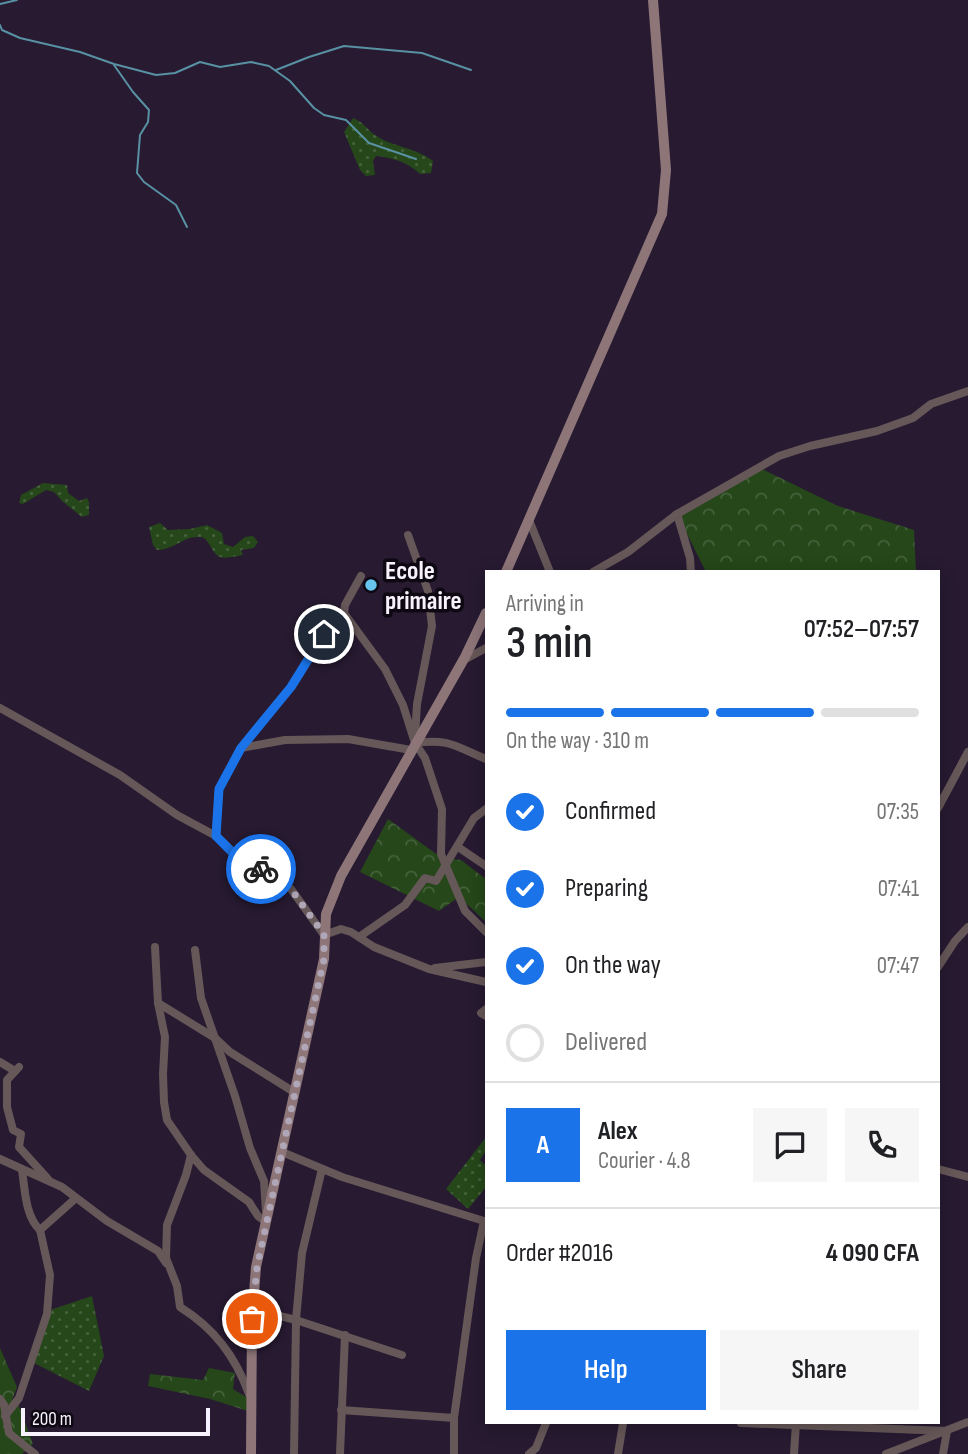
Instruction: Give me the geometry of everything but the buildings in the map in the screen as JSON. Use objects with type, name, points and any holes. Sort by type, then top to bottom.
[{"type":"street","points":[[507,570],[662,215],[666,170],[653,0]]},
{"type":"street","points":[[596,570],[628,552],[677,514],[779,456],[877,431],[913,418],[931,404],[968,391]]},
{"type":"street","points":[[677,514],[691,570]]},
{"type":"street","points":[[529,520],[549,570]]},
{"type":"street","points":[[408,535],[428,591],[432,626],[416,704],[413,746]]},
{"type":"street","points":[[361,576],[345,605],[344,613],[390,678],[403,705],[413,746],[425,758],[442,810],[441,854],[465,911],[485,931]]},
{"type":"street","points":[[251,1454],[252,1309],[257,1267],[324,959],[326,914],[341,876],[485,615]]},
{"type":"street","points":[[216,836],[219,789],[241,748],[291,687],[324,634]]},
{"type":"street","points":[[462,661],[485,649]]},
{"type":"street","points":[[0,708],[120,775],[177,815],[216,836],[235,855],[277,878],[291,889],[324,935]]},
{"type":"street","points":[[241,748],[285,740],[348,739],[413,746],[432,740],[452,742],[485,759]]},
{"type":"street","points":[[940,804],[968,752]]},
{"type":"street","points":[[359,937],[405,905],[425,878],[436,881],[474,818],[485,810]]},
{"type":"street","points":[[458,847],[485,865]]},
{"type":"street","points":[[940,964],[968,927]]},
{"type":"street","points":[[324,935],[341,929],[374,947],[429,969],[485,982]]},
{"type":"street","points":[[155,947],[158,1003],[165,1037],[163,1074],[167,1120],[204,1170],[248,1202],[266,1222]]},
{"type":"street","points":[[195,950],[201,998],[250,1148],[264,1181],[266,1222]]},
{"type":"street","points":[[429,969],[485,962]]},
{"type":"street","points":[[158,1003],[215,1038],[230,1052],[294,1093]]},
{"type":"street","points":[[4,1079],[17,1069],[0,1065],[13,1130],[21,1134],[19,1147],[50,1181]]},
{"type":"street","points":[[282,1152],[322,1169],[484,1221],[476,1258],[454,1418],[454,1454]]},
{"type":"street","points":[[191,1155],[167,1225],[166,1258],[180,1307],[204,1324],[220,1340],[240,1370],[251,1400]]},
{"type":"street","points":[[0,1159],[50,1181],[158,1251],[173,1275]]},
{"type":"street","points":[[294,1454],[296,1320],[302,1253],[322,1169]]},
{"type":"street","points":[[5,1416],[19,1398],[47,1314],[50,1275],[40,1230],[30,1216],[22,1170]]},
{"type":"street","points":[[940,1170],[968,1177]]},
{"type":"street","points":[[40,1230],[76,1198]]},
{"type":"street","points":[[252,1309],[345,1335],[402,1355]]},
{"type":"street","points":[[340,1454],[345,1335]]},
{"type":"street","points":[[0,1399],[9,1433],[35,1454]]},
{"type":"street","points":[[341,1410],[454,1418]]},
{"type":"street","points":[[886,1454],[968,1422]]},
{"type":"street","points":[[529,1454],[536,1448],[546,1424]]},
{"type":"street","points":[[618,1454],[623,1424]]},
{"type":"street","points":[[794,1454],[796,1424],[947,1431]]},
{"type":"street","points":[[943,1454],[947,1431]]},
{"type":"green space","points":[[353,118],[382,139],[433,161],[431,173],[420,174],[400,161],[376,156],[373,161],[375,175],[366,176],[360,170],[344,132]]},
{"type":"green space","points":[[758,467],[838,506],[914,530],[916,570],[705,570],[677,514]]},
{"type":"green space","points":[[43,483],[67,485],[68,493],[79,501],[87,498],[89,515],[82,517],[54,492],[46,490],[23,504],[19,503],[21,495]]},
{"type":"green space","points":[[160,523],[168,530],[207,525],[222,533],[224,544],[233,547],[245,537],[253,536],[258,542],[254,548],[241,550],[243,555],[228,558],[217,555],[206,540],[200,537],[188,538],[157,550],[153,545],[149,527]]},
{"type":"green space","points":[[388,819],[442,858],[461,860],[485,878],[485,921],[459,897],[439,911],[360,872]]},
{"type":"green space","points":[[485,1138],[485,1152],[480,1160],[485,1165],[485,1188],[468,1209],[446,1189]]},
{"type":"green space","points":[[92,1296],[104,1356],[89,1391],[34,1363],[50,1310]]},
{"type":"green space","points":[[0,1348],[17,1387],[12,1400],[19,1406],[33,1444],[22,1454],[0,1454]]},
{"type":"green space","points":[[209,1368],[235,1373],[233,1389],[251,1400],[251,1412],[210,1399],[148,1386],[150,1374],[203,1380]]},
{"type":"waterway","points":[[0,4],[17,0]]},
{"type":"waterway","points":[[0,25],[2,30],[20,38],[80,52],[156,75],[175,73],[200,62],[220,67],[251,62],[269,66],[290,81],[314,108],[324,115],[346,120],[369,143],[416,159]]},
{"type":"waterway","points":[[276,70],[344,46],[422,53],[471,70]]},
{"type":"waterway","points":[[114,65],[149,110],[148,122],[140,135],[137,173],[144,182],[176,205],[187,227]]},
{"type":"way so far","points":[[252,1319],[257,1267],[324,959],[324,935],[291,889],[261,869]]},
{"type":"place","name":"Ecole primaire","points":[[371,585]]},
{"type":"route","points":[[261,869],[235,855],[216,836],[219,789],[241,748],[291,687],[324,634]]}]
